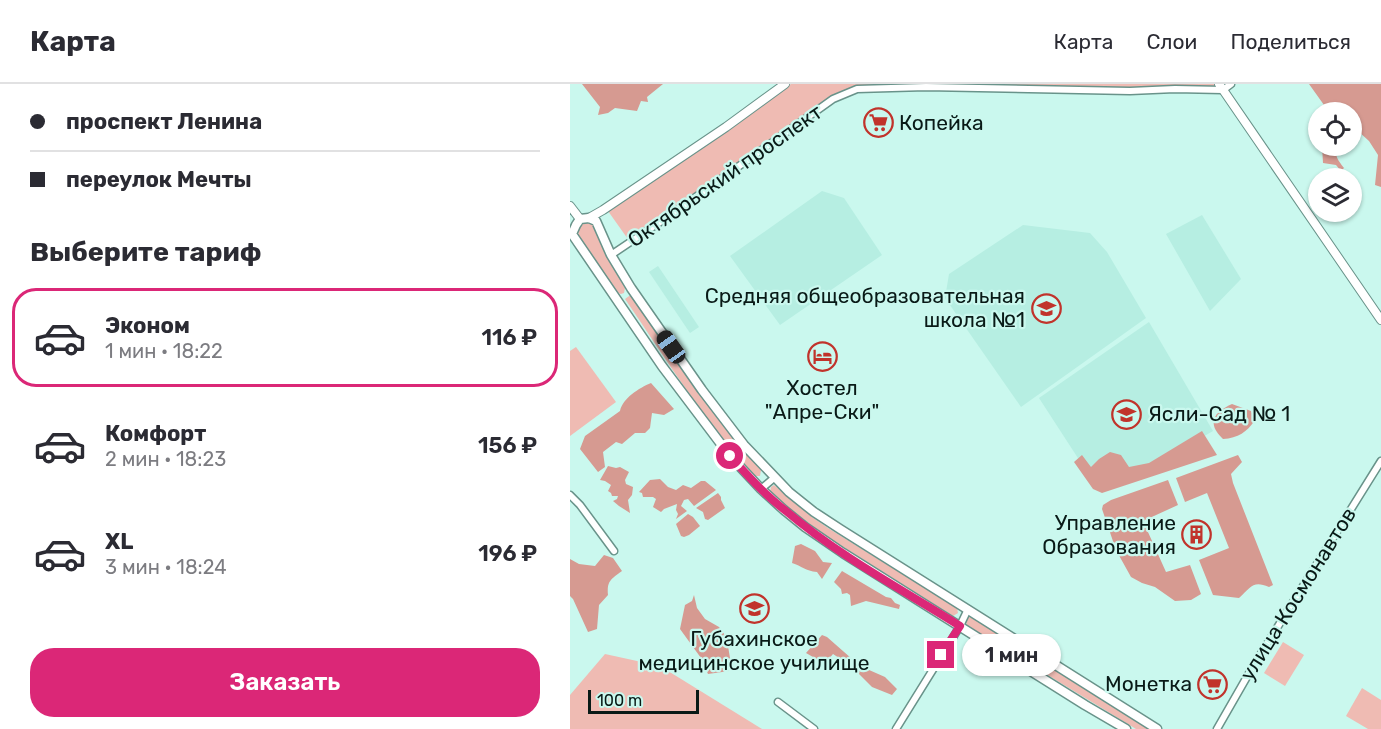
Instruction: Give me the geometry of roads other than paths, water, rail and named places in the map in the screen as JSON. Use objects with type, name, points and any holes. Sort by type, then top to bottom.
[{"type":"main road","points":[[1126,729],[828,543],[784,510],[761,489],[730,456],[686,400],[639,333],[571,234],[576,225],[585,219],[596,221],[611,255],[631,288],[709,399],[744,445],[774,477],[814,512],[1157,729]]},
{"type":"main road","points":[[616,298],[626,295],[631,288]]},
{"type":"street","name":"Октябрьский проспект","points":[[585,219],[603,210],[726,127],[785,84]]},
{"type":"street","points":[[1231,84],[1221,87],[1381,320]]},
{"type":"street","name":"Октябрьский проспект","points":[[611,255],[833,99],[857,89],[926,87],[1130,91],[1221,87]]},
{"type":"street","points":[[570,206],[585,219]]},
{"type":"street","name":"улица Космонавтов","points":[[1217,729],[1334,533],[1381,461]]},
{"type":"street","points":[[761,489],[774,477]]},
{"type":"street","points":[[570,495],[614,551]]},
{"type":"street","points":[[896,729],[960,626],[968,609]]},
{"type":"street","points":[[778,702],[814,729]]},
{"type":"place","name":"Копейка","points":[[878,123]]},
{"type":"place","name":"Средняя общеобразовательная школа №1","points":[[1046,308]]},
{"type":"place","name":"Хостел \"Апре-Ски\"","points":[[822,357]]},
{"type":"place","name":"Ясли-Сад № 1","points":[[1127,414]]},
{"type":"place","name":"Управление Образования","points":[[1197,535]]},
{"type":"place","name":"Губахинское медицинское училище","points":[[754,608]]},
{"type":"place","name":"Монетка","points":[[1213,684]]}]
